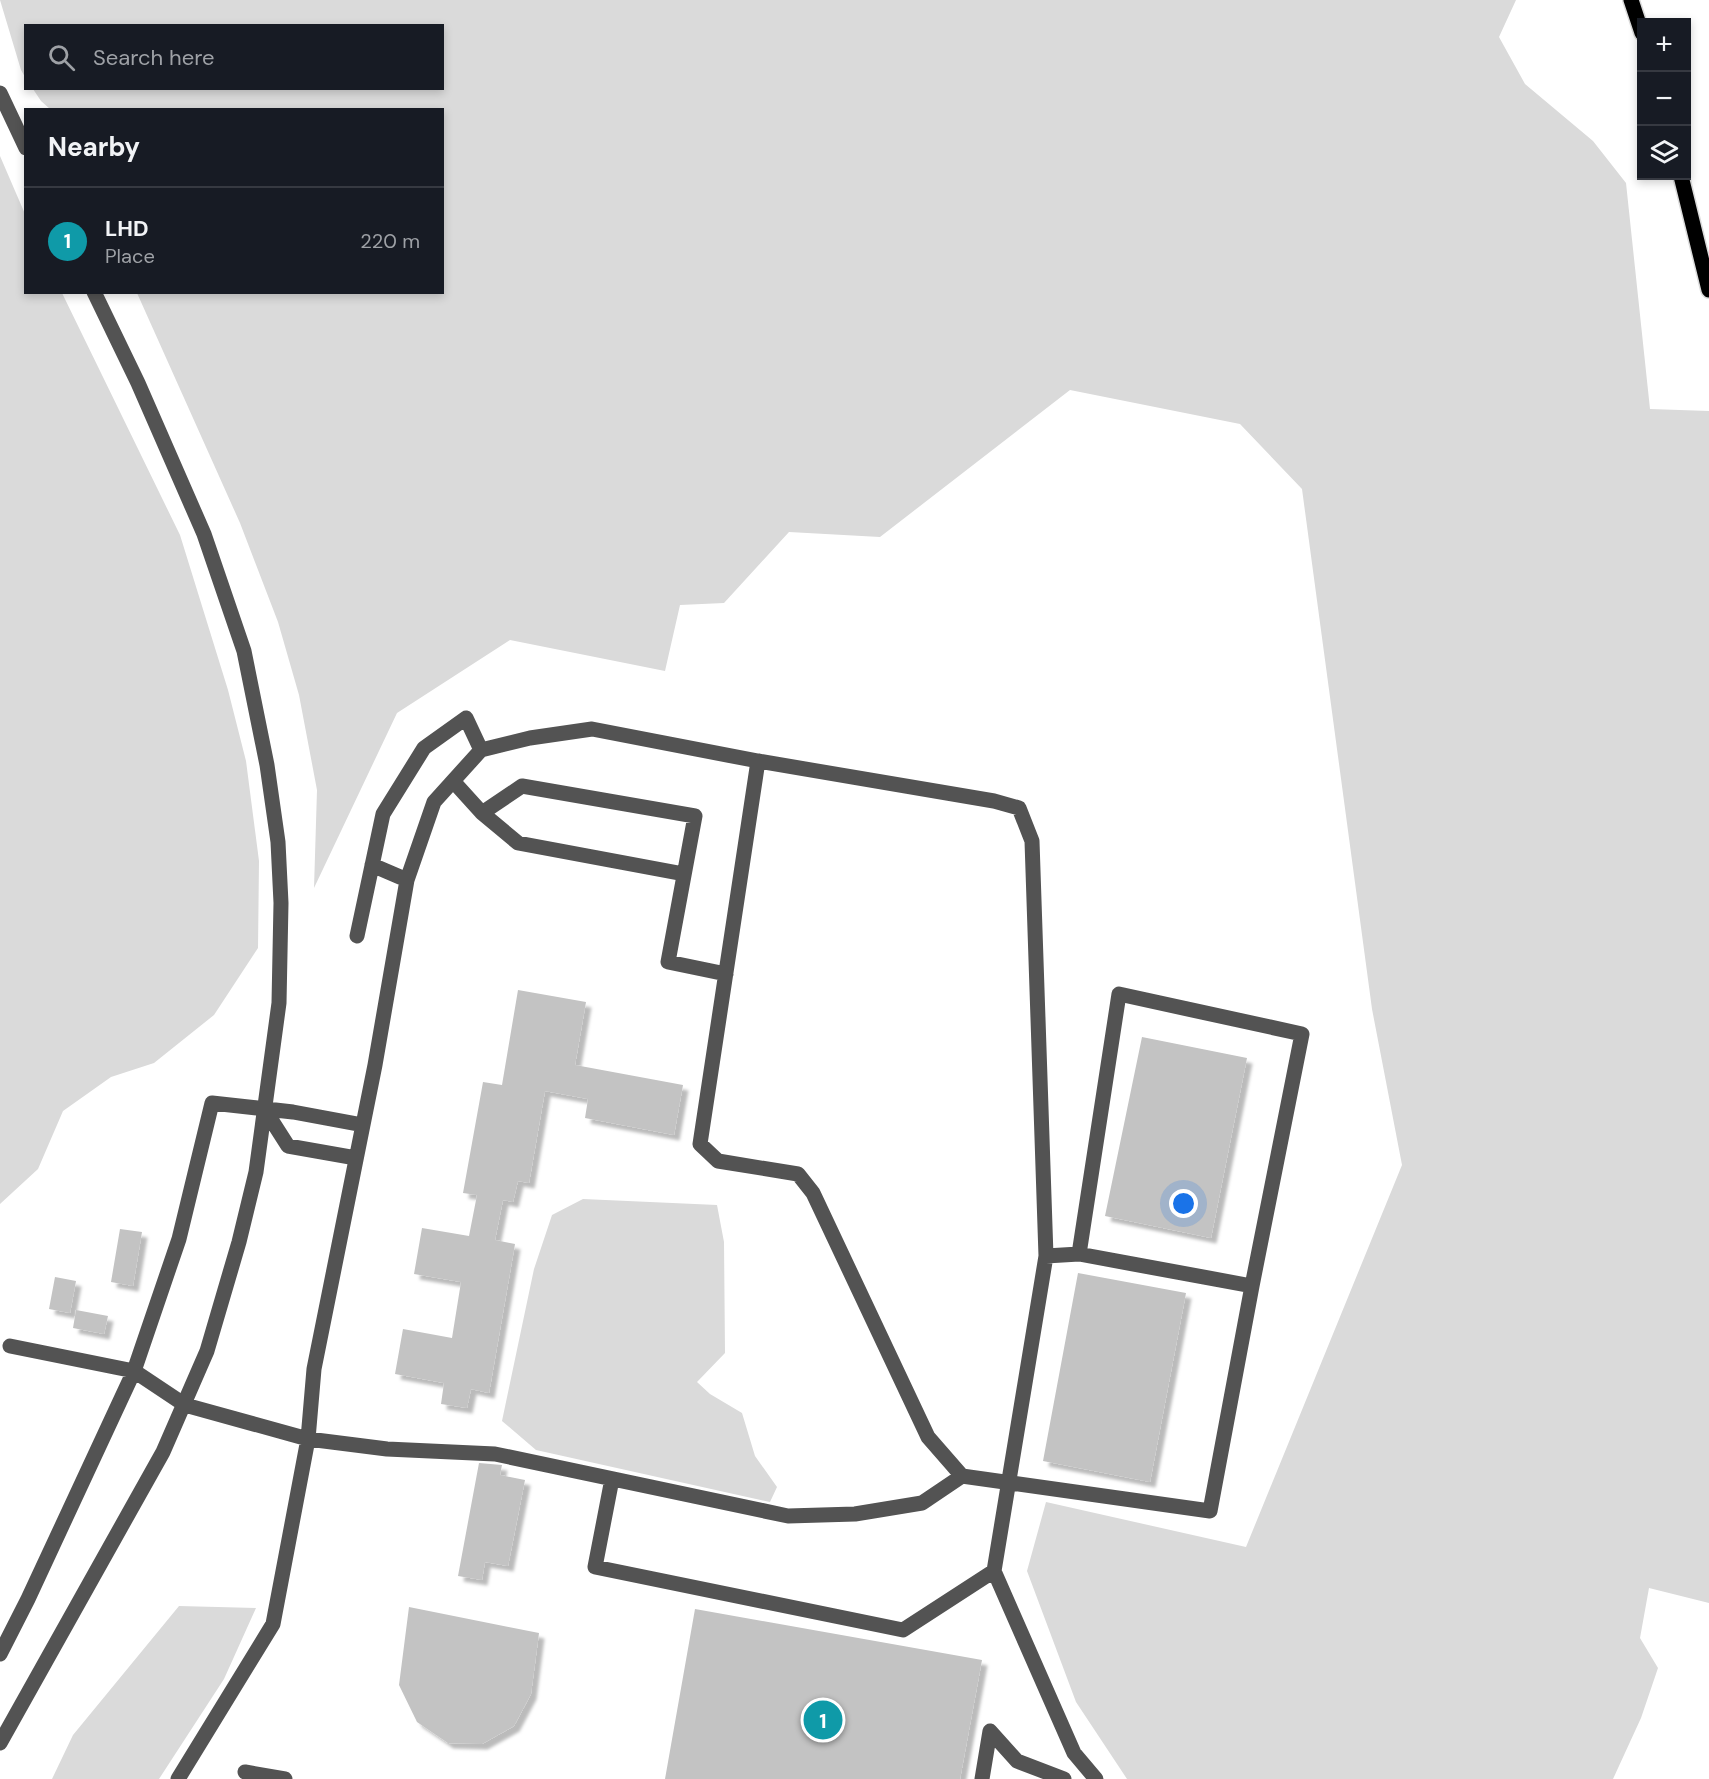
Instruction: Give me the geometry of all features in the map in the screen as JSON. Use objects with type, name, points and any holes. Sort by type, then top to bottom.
[{"type":"main road","points":[[1631,0],[1637,20]]},
{"type":"main road","points":[[1682,180],[1709,290]]},
{"type":"street","points":[[0,93],[24,144]]},
{"type":"street","points":[[0,1743],[163,1452],[207,1351],[239,1242],[255,1173],[279,1003],[281,903],[277,831],[267,765],[244,651],[204,534],[138,383],[95,294]]},
{"type":"street","points":[[357,936],[383,814],[424,748],[466,718],[481,750]]},
{"type":"street","points":[[178,1779],[273,1624],[308,1439],[314,1369],[363,1125],[407,880],[434,802],[481,750],[530,738],[592,729],[758,761],[994,801],[1019,808],[1032,842],[1046,1256],[994,1571],[1074,1753],[1096,1779]]},
{"type":"street","points":[[758,761],[700,1144],[718,1161],[798,1174],[813,1193],[928,1437],[962,1476],[1210,1511],[1302,1034],[1119,994],[1079,1254]]},
{"type":"street","points":[[453,781],[482,813],[518,843],[684,874]]},
{"type":"street","points":[[482,813],[522,786],[695,816],[668,962],[726,974]]},
{"type":"street","points":[[372,865],[407,880]]},
{"type":"street","points":[[0,1653],[33,1589],[134,1371],[179,1239],[212,1102],[293,1112],[363,1125]]},
{"type":"street","points":[[265,1110],[288,1146],[356,1158]]},
{"type":"street","points":[[1046,1256],[1079,1254],[1252,1286]]},
{"type":"street","points":[[10,1346],[134,1371],[185,1405],[308,1439],[387,1449],[495,1454],[788,1516],[855,1514],[922,1503],[962,1476]]},
{"type":"street","points":[[612,1479],[596,1567],[903,1630],[994,1571]]},
{"type":"street","points":[[982,1779],[990,1731],[1017,1761],[1064,1779]]},
{"type":"street","points":[[245,1772],[285,1779]]},
{"type":"shaded area","points":[[0,0],[1516,0],[1499,37],[1525,84],[1593,141],[1626,183],[1650,409],[1709,411],[1709,1603],[1649,1588],[1640,1638],[1658,1668],[1641,1718],[1613,1779],[1127,1779],[1076,1702],[1027,1571],[1046,1502],[1246,1547],[1402,1165],[1372,1009],[1302,489],[1240,424],[1070,390],[880,537],[789,532],[724,603],[680,605],[665,671],[510,640],[397,713],[314,888],[317,790],[299,695],[278,622],[240,523],[137,294],[444,294],[444,108],[49,108],[34,90],[444,90],[444,24],[24,24],[24,75]]},
{"type":"shaded area","points":[[0,156],[24,212],[24,294],[62,294],[180,535],[228,690],[246,761],[259,861],[258,948],[214,1015],[154,1063],[111,1077],[63,1111],[38,1169],[0,1204]]},
{"type":"shaded area","points":[[583,1199],[717,1205],[724,1242],[725,1353],[697,1382],[710,1394],[742,1413],[755,1456],[777,1487],[770,1502],[536,1450],[502,1421],[534,1269],[552,1215]]},
{"type":"shaded area","points":[[179,1606],[256,1608],[224,1679],[159,1779],[52,1779],[73,1735]]},
{"type":"building","points":[[518,990],[586,1002],[575,1065],[683,1085],[674,1135],[585,1118],[588,1099],[545,1091],[529,1183],[518,1181],[513,1202],[503,1200],[495,1240],[515,1244],[489,1393],[471,1389],[467,1408],[441,1404],[444,1383],[395,1374],[403,1329],[452,1338],[461,1282],[414,1274],[422,1228],[469,1236],[477,1195],[463,1193],[483,1082],[502,1085]]},
{"type":"building","points":[[1142,1037],[1247,1058],[1211,1238],[1105,1216]]},
{"type":"building","points":[[120,1229],[142,1232],[133,1286],[111,1282]]},
{"type":"building","points":[[1078,1273],[1186,1293],[1150,1482],[1043,1461]]},
{"type":"building","points":[[55,1277],[76,1281],[70,1313],[49,1309]]},
{"type":"building","points":[[76,1310],[108,1316],[104,1334],[73,1328]]},
{"type":"building","points":[[479,1463],[502,1465],[500,1475],[525,1480],[508,1566],[485,1562],[482,1580],[458,1576]]},
{"type":"building","points":[[409,1607],[539,1633],[531,1694],[514,1726],[482,1744],[448,1743],[417,1722],[399,1685]]},
{"type":"building","points":[[695,1609],[982,1660],[960,1779],[665,1779]]},
{"type":"place","name":"LHD","points":[[823,1720]]}]
